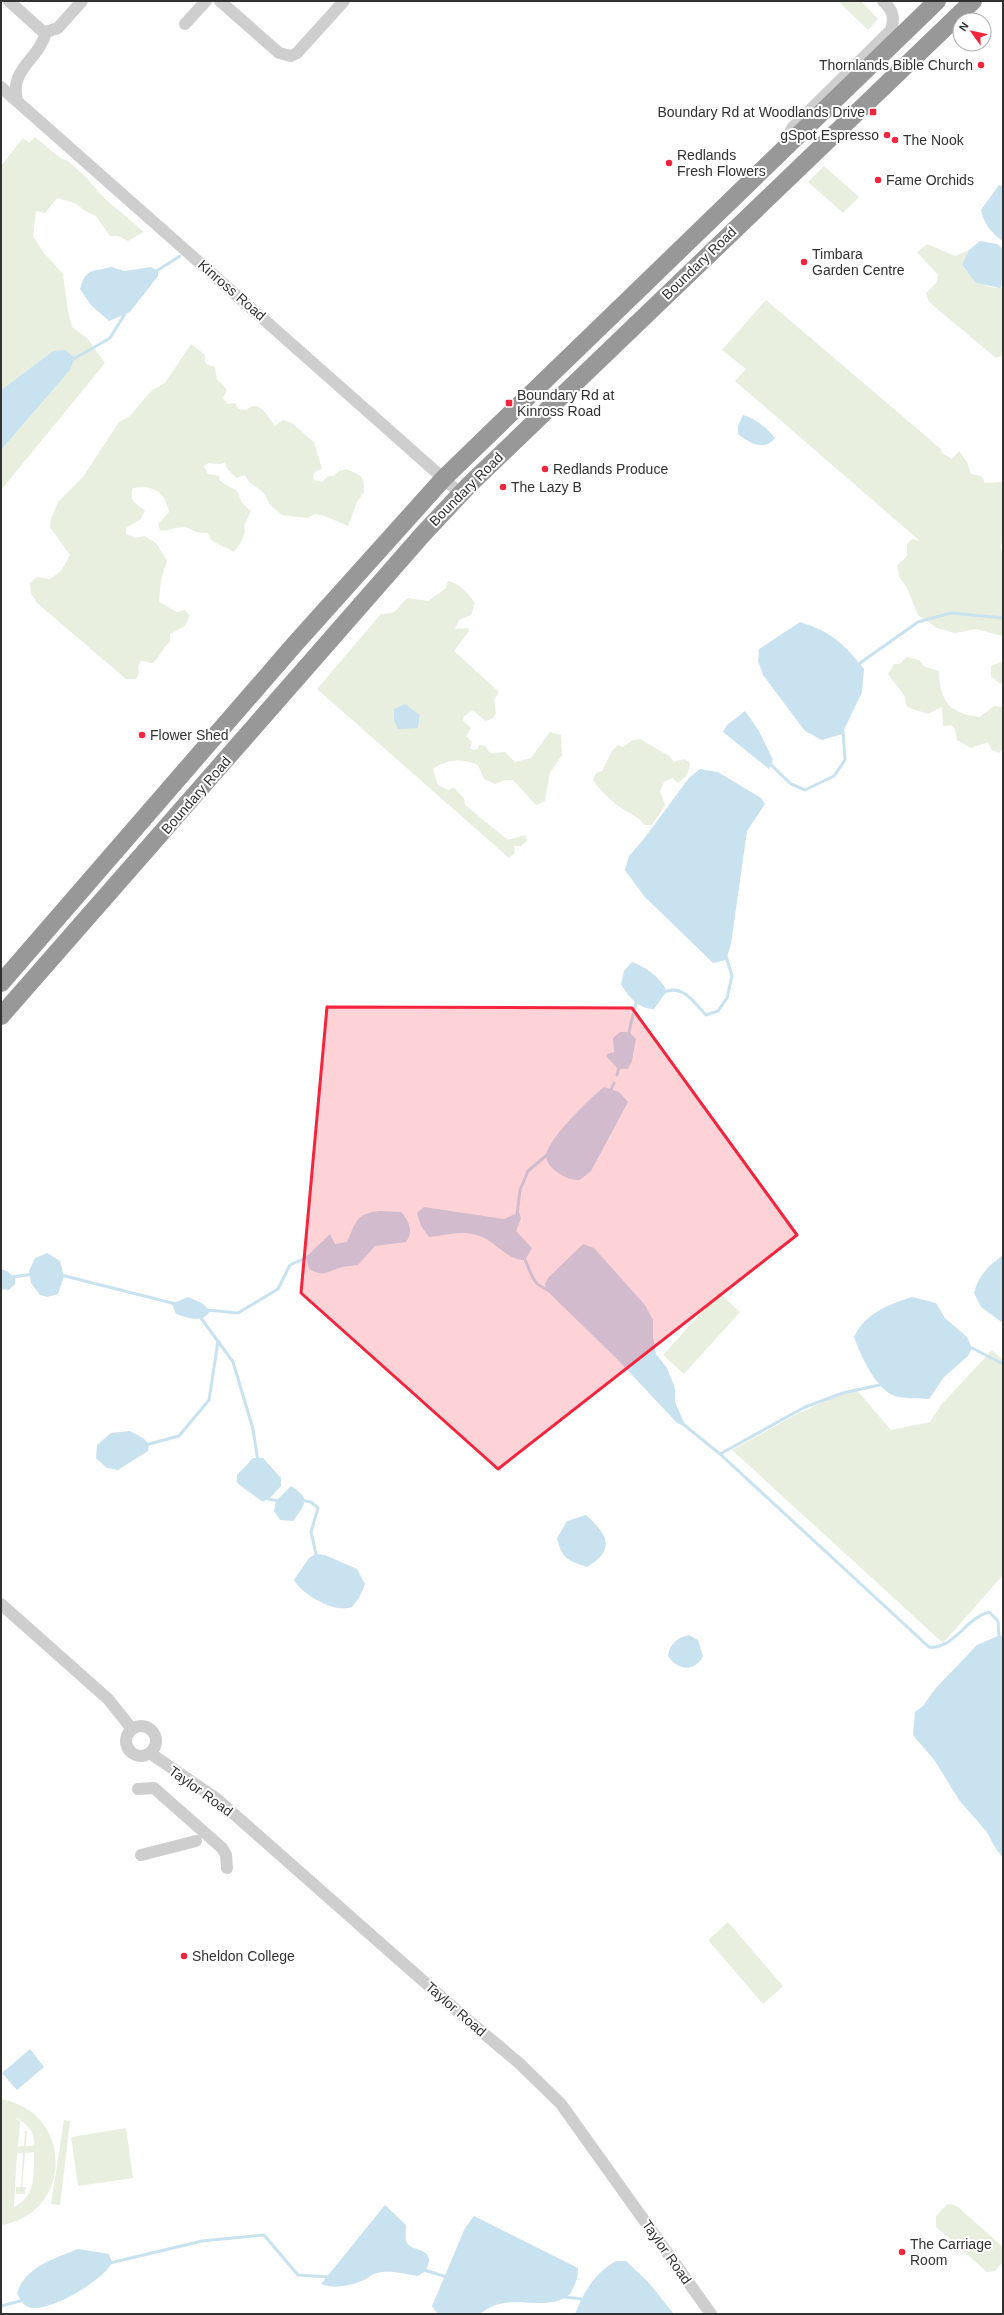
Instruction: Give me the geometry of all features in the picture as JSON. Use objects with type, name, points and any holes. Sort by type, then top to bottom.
[{"type":"highway","name":"Boundary Road","points":[[1,984],[294,645],[444,478],[937,1]]},
{"type":"highway","name":"Boundary Road","points":[[1,1016],[423,534],[461,494],[973,1]]},
{"type":"highway","points":[[870,67],[887,83]]},
{"type":"street","points":[[9,1],[37,27],[46,32],[58,28],[82,1]]},
{"type":"street","points":[[185,24],[206,1]]},
{"type":"street","points":[[220,1],[279,53],[291,56],[297,53],[344,1]]},
{"type":"street","points":[[775,158],[793,127],[891,30],[894,21],[892,12],[883,1]]},
{"type":"street","points":[[17,100],[15,88],[20,73],[42,47],[46,32]]},
{"type":"street","points":[[1,79],[7,79],[20,73]]},
{"type":"street","name":"Kinross Road","points":[[1,87],[461,494]]},
{"type":"street","points":[[1,1604],[108,1699],[132,1729]]},
{"type":"street","points":[[146,1727],[154,1734],[155,1744],[150,1753],[136,1756],[129,1750],[126,1741],[132,1729],[146,1727]]},
{"type":"street","name":"Taylor Road","points":[[150,1753],[217,1799],[445,2001],[519,2063],[561,2104],[711,2314]]},
{"type":"street","points":[[138,1789],[154,1788],[165,1797],[222,1848],[226,1856],[227,1868]]},
{"type":"street","points":[[141,1855],[196,1841]]},
{"type":"highlighted area","points":[[327,1007],[632,1008],[797,1235],[498,1469],[301,1293]]},
{"type":"green space","points":[[838,1],[861,1],[878,19],[868,30]]},
{"type":"green space","points":[[35,137],[60,158],[68,161],[85,176],[103,197],[144,232],[128,241],[118,236],[110,236],[96,216],[85,211],[75,203],[57,198],[45,213],[36,211],[33,236],[44,253],[63,274],[68,311],[72,327],[87,338],[105,363],[1,490],[1,450],[70,370],[75,358],[53,351],[1,390],[1,166],[23,138],[29,143]]},
{"type":"green space","points":[[824,166],[859,197],[843,213],[808,182]]},
{"type":"green space","points":[[927,244],[955,256],[969,250],[962,265],[974,279],[990,287],[1003,287],[1003,355],[996,358],[929,302],[926,293],[937,282],[938,275],[917,252]]},
{"type":"green space","points":[[766,300],[941,449],[942,453],[952,459],[959,451],[967,462],[971,474],[981,476],[985,483],[1003,482],[1003,540],[1000,547],[1003,552],[1003,636],[976,629],[955,633],[937,628],[918,615],[907,588],[900,578],[897,566],[907,556],[907,544],[912,539],[920,541],[735,381],[746,369],[722,350]]},
{"type":"green space","points":[[191,344],[204,354],[206,364],[215,367],[217,379],[227,390],[223,398],[228,404],[234,403],[239,409],[246,410],[255,406],[259,407],[266,413],[275,426],[283,420],[292,423],[314,442],[322,469],[316,471],[313,475],[314,480],[322,482],[328,476],[334,476],[339,471],[347,469],[361,476],[364,483],[364,492],[357,502],[348,526],[325,516],[315,514],[307,518],[282,515],[271,506],[263,492],[249,482],[245,475],[236,478],[227,468],[225,462],[220,464],[208,463],[204,467],[208,474],[219,476],[220,481],[237,491],[242,503],[251,511],[244,526],[245,532],[242,540],[234,552],[212,541],[208,533],[196,532],[183,527],[160,530],[158,524],[169,512],[161,494],[152,489],[140,487],[133,488],[132,499],[138,506],[145,510],[141,519],[126,528],[126,534],[135,538],[144,536],[156,543],[167,561],[161,580],[159,602],[177,612],[185,610],[190,616],[184,627],[170,634],[170,642],[153,663],[141,661],[138,667],[139,673],[136,679],[126,679],[37,603],[31,593],[30,583],[37,577],[50,579],[61,571],[70,555],[50,527],[51,519],[58,502],[83,477],[119,422],[130,416],[151,391],[165,383]]},
{"type":"green space","points":[[448,581],[452,582],[463,589],[475,603],[471,615],[459,620],[455,629],[468,628],[469,631],[454,651],[499,692],[494,700],[496,713],[492,719],[485,721],[473,710],[463,717],[463,721],[471,728],[466,736],[472,742],[470,748],[473,750],[478,749],[479,745],[485,746],[490,753],[505,752],[515,762],[531,758],[550,732],[561,735],[562,755],[550,773],[545,801],[536,805],[513,780],[504,780],[495,784],[484,779],[478,765],[466,761],[449,761],[433,769],[438,785],[448,790],[454,788],[464,798],[465,805],[508,840],[525,835],[527,841],[521,846],[514,846],[515,853],[509,858],[317,689],[381,614],[395,611],[408,598],[428,601],[445,589]],"holes":[[[420,715],[418,728],[399,728]]]},
{"type":"green space","points":[[906,657],[919,660],[925,667],[939,671],[941,691],[948,704],[954,709],[969,715],[980,717],[994,706],[1003,707],[1003,748],[999,753],[992,750],[988,742],[971,748],[957,740],[955,729],[951,725],[943,726],[942,707],[928,714],[907,707],[904,695],[888,674],[894,664],[900,664]]},
{"type":"green space","points":[[1003,661],[1003,684],[999,683],[991,676],[991,666]]},
{"type":"green space","points":[[640,739],[669,756],[674,762],[684,759],[690,763],[687,774],[681,781],[678,783],[672,778],[664,782],[660,791],[665,805],[652,825],[644,825],[636,817],[616,804],[605,795],[593,780],[596,773],[602,771],[612,751],[618,745],[623,747],[633,740]]},
{"type":"green space","points":[[719,1293],[740,1312],[684,1374],[663,1355]]},
{"type":"green space","points":[[992,1350],[1003,1360],[1003,1575],[943,1643],[732,1450],[797,1414],[855,1388],[891,1430],[930,1422],[941,1405]]},
{"type":"green space","points":[[728,1922],[783,1986],[763,2004],[708,1940]]},
{"type":"green space","points":[[1,2099],[25,2108],[42,2122],[52,2141],[56,2162],[52,2183],[42,2202],[25,2217],[1,2225]],"holes":[[[13,2116],[22,2121],[29,2128],[33,2136],[34,2146],[26,2146],[27,2131],[25,2131],[24,2146],[18,2147],[20,2121]],[[34,2152],[34,2168],[30,2191],[21,2203],[14,2207],[17,2153],[23,2153],[21,2187],[16,2187],[16,2194],[25,2194],[26,2187],[22,2187],[25,2153]]]},
{"type":"green space","points":[[64,2120],[70,2121],[60,2205],[51,2204]]},
{"type":"green space","points":[[126,2128],[133,2178],[78,2186],[71,2137]]},
{"type":"green space","points":[[951,2204],[958,2207],[1003,2247],[1003,2262],[995,2271],[987,2272],[936,2227],[936,2216],[946,2205]]},
{"type":"water","points":[[999,185],[1003,186],[1003,241],[995,235],[989,227],[981,210]]},
{"type":"water","points":[[980,241],[997,244],[1003,249],[1003,284],[1000,288],[976,283],[962,265],[969,250]]},
{"type":"water","points":[[111,267],[124,271],[151,267],[158,271],[158,276],[130,312],[109,321],[91,305],[80,289],[82,282],[88,274],[95,270]]},
{"type":"water","points":[[65,350],[75,358],[70,370],[1,450],[1,390],[53,351]]},
{"type":"water","points":[[743,415],[760,424],[775,438],[767,445],[757,445],[742,437],[738,434],[738,426]]},
{"type":"water","points":[[800,622],[821,630],[836,640],[864,669],[862,692],[842,734],[822,740],[805,731],[763,675],[758,661],[759,649]]},
{"type":"water","points":[[405,704],[420,715],[418,728],[398,729],[394,721],[394,709]]},
{"type":"water","points":[[745,711],[759,731],[773,760],[769,769],[723,732],[727,725]]},
{"type":"water","points":[[700,769],[718,772],[761,798],[765,804],[747,831],[731,944],[726,960],[713,963],[644,896],[625,870],[629,856],[643,840],[689,778]]},
{"type":"water","points":[[632,962],[652,973],[667,991],[654,1009],[639,1005],[631,998],[621,984],[624,971]]},
{"type":"water","points":[[620,1032],[629,1032],[636,1039],[632,1061],[628,1069],[618,1069],[607,1057],[607,1054],[614,1052],[613,1038]]},
{"type":"water","points":[[604,1087],[619,1092],[628,1102],[591,1171],[580,1180],[573,1180],[555,1171],[547,1160],[546,1155],[554,1139],[562,1129]]},
{"type":"water","points":[[424,1207],[504,1219],[519,1212],[521,1218],[516,1231],[532,1248],[525,1260],[513,1257],[482,1237],[469,1233],[456,1233],[429,1237],[421,1226],[417,1213]]},
{"type":"water","points":[[380,1211],[401,1212],[410,1226],[410,1234],[406,1242],[375,1246],[358,1265],[341,1267],[321,1274],[309,1269],[306,1257],[330,1234],[335,1244],[347,1242],[355,1224],[361,1216]]},
{"type":"water","points":[[583,1244],[594,1248],[645,1305],[653,1320],[653,1337],[656,1354],[667,1368],[675,1388],[675,1402],[686,1427],[677,1423],[617,1359],[546,1290],[545,1284],[548,1278]]},
{"type":"water","points":[[47,1253],[60,1261],[64,1276],[58,1294],[47,1297],[40,1295],[31,1283],[29,1271],[35,1258]]},
{"type":"water","points":[[1003,1255],[1003,1323],[981,1307],[974,1293],[981,1276]]},
{"type":"water","points":[[1,1269],[7,1271],[15,1278],[15,1284],[9,1290],[1,1289]]},
{"type":"water","points":[[188,1297],[202,1303],[210,1311],[207,1315],[203,1318],[194,1319],[176,1314],[172,1304]]},
{"type":"water","points":[[912,1297],[936,1303],[945,1318],[967,1337],[972,1348],[968,1356],[944,1377],[929,1399],[895,1396],[881,1387],[860,1353],[854,1337],[864,1322],[878,1311],[894,1303]]},
{"type":"water","points":[[130,1431],[143,1438],[149,1444],[148,1451],[118,1470],[107,1468],[96,1458],[97,1445],[111,1433]]},
{"type":"water","points":[[253,1458],[263,1458],[281,1478],[281,1486],[272,1496],[263,1502],[237,1483],[237,1475]]},
{"type":"water","points":[[291,1486],[304,1498],[303,1506],[293,1521],[280,1520],[274,1511],[276,1501]]},
{"type":"water","points":[[586,1515],[599,1529],[606,1541],[602,1554],[587,1567],[566,1558],[563,1555],[557,1538],[567,1521]]},
{"type":"water","points":[[316,1554],[325,1555],[357,1569],[365,1584],[359,1598],[352,1607],[341,1608],[327,1605],[307,1594],[297,1585],[294,1580],[309,1558]]},
{"type":"water","points":[[689,1635],[698,1640],[703,1656],[695,1665],[686,1668],[676,1664],[668,1656],[670,1648],[675,1642]]},
{"type":"water","points":[[1000,1635],[1003,1637],[1003,1858],[986,1831],[959,1800],[935,1761],[913,1735],[915,1712],[923,1706],[935,1689],[977,1645]]},
{"type":"water","points":[[30,2049],[44,2067],[17,2090],[2,2073]]},
{"type":"water","points":[[385,2205],[406,2225],[407,2244],[424,2252],[429,2258],[426,2269],[417,2276],[396,2272],[385,2272],[371,2275],[366,2279],[350,2285],[332,2287],[321,2284]]},
{"type":"water","points":[[474,2216],[578,2268],[576,2282],[570,2294],[561,2300],[550,2302],[503,2303],[491,2307],[480,2314],[438,2314],[432,2306],[465,2228]]},
{"type":"water","points":[[78,2249],[109,2254],[112,2262],[99,2277],[88,2286],[61,2301],[37,2308],[28,2307],[21,2301],[17,2293],[27,2276],[51,2260]]},
{"type":"water","points":[[616,2261],[626,2261],[649,2283],[674,2314],[575,2314],[586,2290],[591,2283],[602,2271]]},
{"type":"waterway","points":[[155,272],[180,256]]},
{"type":"waterway","points":[[72,360],[110,338],[126,312]]},
{"type":"waterway","points":[[859,667],[860,663],[918,622],[951,613],[1003,618]]},
{"type":"waterway","points":[[769,763],[791,784],[805,790],[834,776],[845,760],[843,731]]},
{"type":"waterway","points":[[664,992],[671,990],[683,993],[693,1000],[706,1015],[718,1011],[727,998],[732,976],[726,956]]},
{"type":"waterway","points":[[635,1008],[636,1002],[640,1001]]},
{"type":"waterway","points":[[628,1036],[633,1015]]},
{"type":"waterway","points":[[617,1075],[619,1067]]},
{"type":"waterway","points":[[610,1092],[614,1083]]},
{"type":"waterway","points":[[517,1215],[520,1190],[528,1171],[548,1154]]},
{"type":"waterway","points":[[207,1310],[238,1313],[278,1289],[290,1265],[310,1256]]},
{"type":"waterway","points":[[524,1258],[532,1277],[538,1284],[548,1290]]},
{"type":"waterway","points":[[12,1277],[34,1274]]},
{"type":"waterway","points":[[61,1275],[176,1304]]},
{"type":"waterway","points":[[201,1318],[233,1362],[253,1429],[258,1462]]},
{"type":"waterway","points":[[149,1444],[179,1436],[209,1400],[218,1341]]},
{"type":"waterway","points":[[969,1349],[972,1348],[1003,1364]]},
{"type":"waterway","points":[[720,1454],[805,1407],[843,1393],[884,1384]]},
{"type":"waterway","points":[[683,1424],[720,1454],[929,1647],[938,1647],[945,1644],[973,1620],[989,1612],[998,1621],[999,1638]]},
{"type":"waterway","points":[[268,1496],[268,1499],[279,1501]]},
{"type":"waterway","points":[[301,1500],[311,1502],[318,1508],[311,1532],[316,1554]]},
{"type":"waterway","points":[[110,2263],[202,2241],[264,2235],[298,2275],[329,2277]]},
{"type":"waterway","points":[[424,2270],[447,2277]]},
{"type":"waterway","points":[[565,2297],[581,2299]]},
{"type":"waterway","points":[[1,2306],[24,2300]]},
{"type":"place","name":"Thornlands Bible Church","points":[[981,65]]},
{"type":"place","name":"Boundary Rd at Woodlands Drive","points":[[873,112]]},
{"type":"place","name":"gSpot Espresso","points":[[887,135]]},
{"type":"place","name":"The Nook","points":[[895,140]]},
{"type":"place","name":"Redlands Fresh Flowers","points":[[669,163]]},
{"type":"place","name":"Fame Orchids","points":[[878,180]]},
{"type":"place","name":"Timbara Garden Centre","points":[[804,262]]},
{"type":"place","name":"Boundary Rd at Kinross Road","points":[[509,403]]},
{"type":"place","name":"Redlands Produce","points":[[545,469]]},
{"type":"place","name":"The Lazy B","points":[[503,487]]},
{"type":"place","name":"Flower Shed","points":[[142,735]]},
{"type":"place","name":"Sheldon College","points":[[184,1956]]},
{"type":"place","name":"The Carriage Room","points":[[902,2252]]}]
